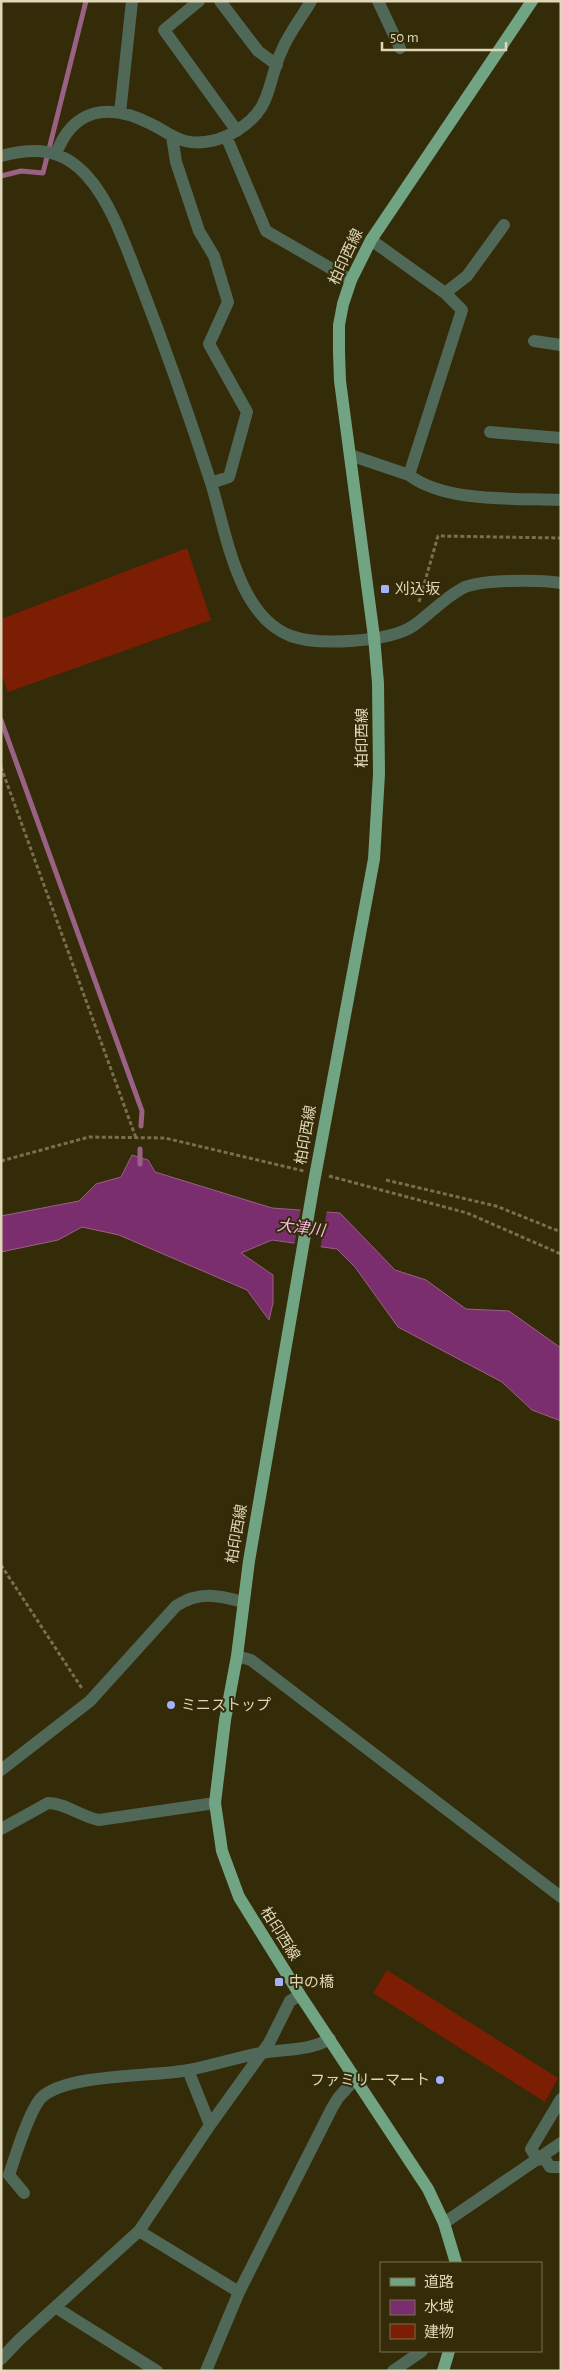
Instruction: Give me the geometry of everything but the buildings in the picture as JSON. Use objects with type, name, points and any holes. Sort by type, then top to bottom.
[{"type":"main road","name":"柏印西線","points":[[456,2262],[444,2223],[428,2188],[300,1995],[239,1897],[222,1851],[215,1803],[249,1561],[315,1178],[374,859],[378,815],[379,730],[374,637],[340,381],[339,325],[350,280],[371,240],[532,1]]},
{"type":"main road","points":[[443,2371],[449,2352]]},
{"type":"street","points":[[120,113],[132,1]]},
{"type":"street","points":[[199,1],[164,30],[232,134],[266,231],[350,280]]},
{"type":"street","points":[[220,1],[258,51],[277,65]]},
{"type":"street","points":[[56,154],[67,130],[82,117],[93,113],[120,113],[151,124],[184,141],[200,143],[232,134],[262,108],[268,96],[282,50],[311,1]]},
{"type":"street","points":[[378,1],[400,48]]},
{"type":"street","points":[[172,136],[176,162],[199,231],[214,256],[228,302],[209,344],[247,412],[229,477],[211,483]]},
{"type":"street","points":[[1,156],[24,150],[42,150],[56,154],[87,176],[103,199],[124,240],[149,306],[211,483],[242,583],[260,615],[274,628],[289,636],[308,641],[333,642],[374,637],[399,633],[412,626],[464,588],[478,583],[549,581],[561,583]]},
{"type":"street","points":[[445,293],[467,276],[504,225]]},
{"type":"street","points":[[371,240],[445,293],[462,310],[409,475]]},
{"type":"street","points":[[534,341],[561,345]]},
{"type":"street","points":[[490,432],[561,438]]},
{"type":"street","points":[[350,455],[409,475],[417,480],[452,493],[561,500]]},
{"type":"street","points":[[1,1770],[90,1701],[176,1606],[187,1599],[201,1595],[215,1595],[243,1602]]},
{"type":"street","points":[[237,1656],[251,1660],[561,1896]]},
{"type":"street","points":[[1,1829],[48,1803],[57,1803],[90,1818],[99,1820],[215,1803]]},
{"type":"street","points":[[1,2359],[139,2230],[260,2053],[269,2043],[290,2001],[300,1995]]},
{"type":"street","points":[[24,2193],[9,2175],[22,2138],[40,2100],[49,2092],[82,2081],[188,2070],[260,2053],[319,2046],[330,2039]]},
{"type":"street","points":[[188,2070],[210,2125]]},
{"type":"street","points":[[206,2371],[239,2292],[332,2108],[338,2098],[356,2078]]},
{"type":"street","points":[[561,2099],[531,2149],[550,2167],[561,2167]]},
{"type":"street","points":[[444,2223],[561,2143]]},
{"type":"street","points":[[139,2230],[239,2292]]},
{"type":"street","points":[[55,2307],[157,2371]]},
{"type":"street","points":[[393,2371],[421,2352]]},
{"type":"path","points":[[412,626],[438,536],[561,538]]},
{"type":"path","points":[[1,767],[136,1138]]},
{"type":"path","points":[[1,1161],[84,1138],[166,1138],[315,1178],[366,1184],[466,1213],[561,1254]]},
{"type":"path","points":[[386,1180],[496,1206],[561,1232]]},
{"type":"path","points":[[1,1565],[90,1701]]},
{"type":"water","name":"大津川","points":[[132,1155],[148,1160],[155,1172],[272,1208],[340,1213],[395,1270],[426,1280],[466,1309],[509,1311],[561,1348],[561,1421],[532,1410],[502,1382],[398,1327],[355,1267],[337,1249],[272,1240],[241,1253],[273,1275],[273,1303],[269,1320],[247,1290],[119,1235],[82,1227],[58,1240],[1,1252],[1,1216],[79,1201],[96,1184],[121,1177]]},
{"type":"pier","points":[[301,1208],[327,1210],[320,1250],[294,1246]]},
{"type":"waterway","points":[[1,176],[21,171],[43,173],[86,1]]},
{"type":"waterway","points":[[1,720],[142,1111],[141,1126]]},
{"type":"waterway","points":[[140,1149],[140,1164]]},
{"type":"place","name":"刈込坂","points":[[385,589]]},
{"type":"place","name":"ミニストップ","points":[[171,1705]]},
{"type":"place","name":"中の橋","points":[[279,1982]]},
{"type":"place","name":"ファミリーマート","points":[[440,2080]]}]
